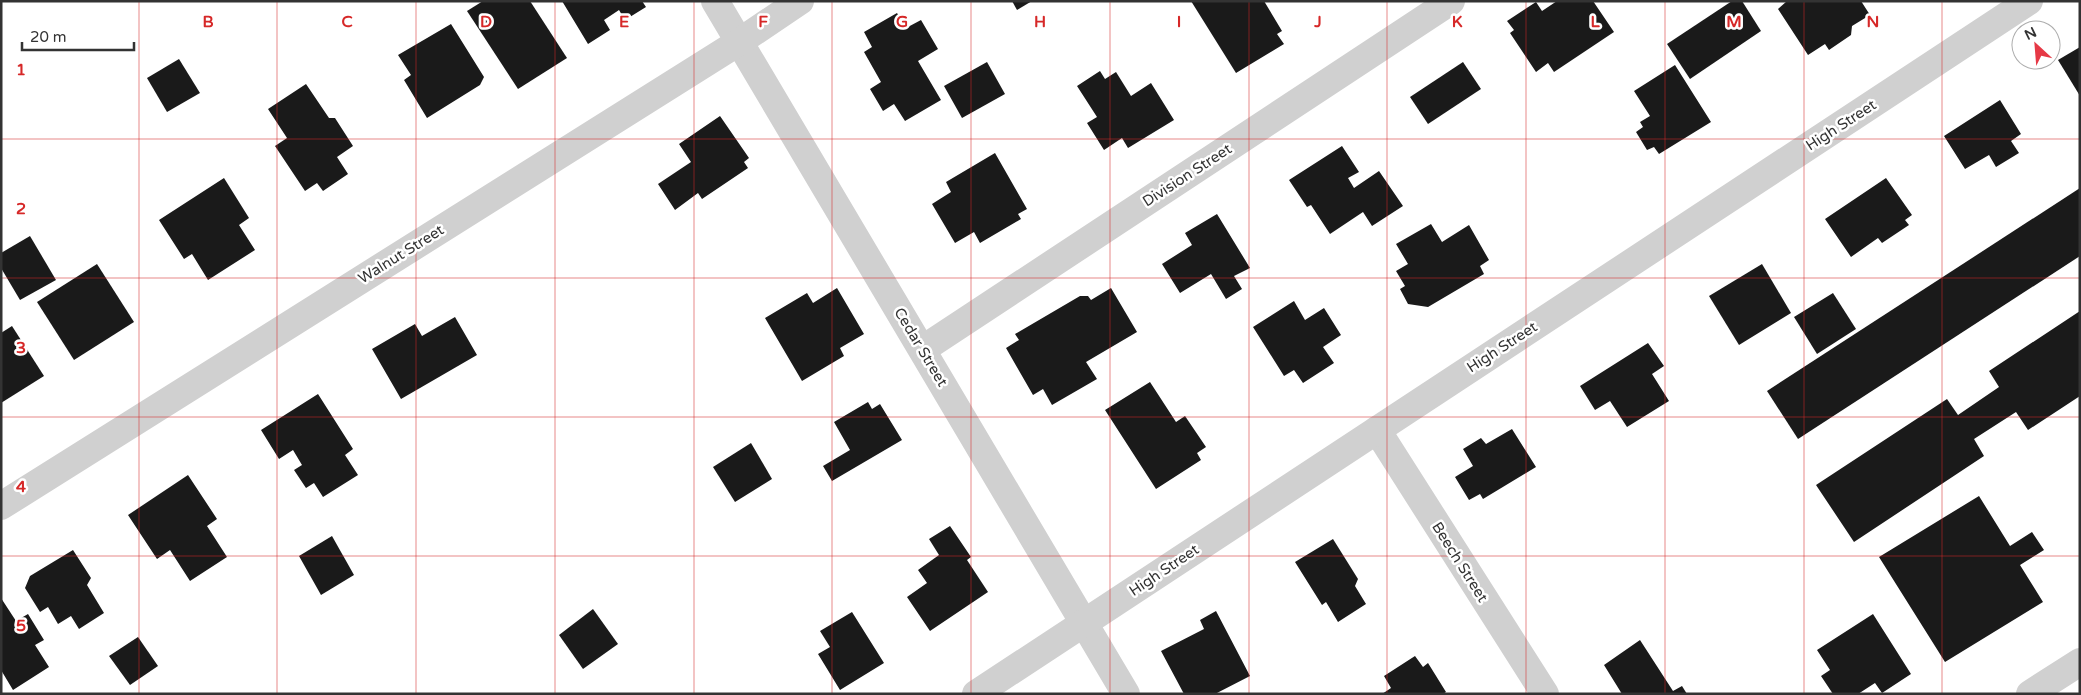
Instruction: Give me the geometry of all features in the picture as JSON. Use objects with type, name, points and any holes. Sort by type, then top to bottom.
[{"type":"street","name":"Cedar Street","points":[[715,1],[1126,694]]},
{"type":"street","name":"Walnut Street","points":[[1,506],[738,42],[800,1]]},
{"type":"street","name":"Division Street","points":[[923,349],[1451,1]]},
{"type":"street","name":"High Street","points":[[976,694],[2029,1]]},
{"type":"street","name":"Beech Street","points":[[1377,430],[1544,694]]},
{"type":"street","points":[[2030,694],[2080,662]]},
{"type":"building","points":[[483,1],[530,1],[567,58],[518,89],[467,11]]},
{"type":"building","points":[[562,1],[642,1],[646,7],[625,20],[619,10],[604,20],[610,30],[588,44]]},
{"type":"building","points":[[1012,1],[1032,1],[1017,10]]},
{"type":"building","points":[[1191,1],[1264,1],[1282,31],[1277,34],[1284,44],[1236,73]]},
{"type":"building","points":[[1557,1],[1593,1],[1614,32],[1554,72],[1548,63],[1536,72],[1510,33],[1514,30],[1507,21],[1536,2],[1542,11]]},
{"type":"building","points":[[1732,1],[1742,1],[1761,31],[1690,79],[1667,44]]},
{"type":"building","points":[[1787,1],[1861,1],[1870,15],[1852,26],[1851,35],[1829,50],[1825,44],[1808,55],[1778,9]]},
{"type":"building","points":[[897,13],[906,28],[921,20],[938,49],[918,61],[941,100],[905,121],[894,104],[883,111],[870,89],[881,82],[864,52],[872,47],[864,32]]},
{"type":"building","points":[[451,24],[484,77],[480,85],[427,118],[404,80],[411,75],[398,55]]},
{"type":"building","points":[[2080,47],[2080,96],[2061,65],[2061,58]]},
{"type":"building","points":[[179,59],[200,93],[167,112],[147,78]]},
{"type":"building","points":[[987,62],[1005,94],[962,118],[944,86]]},
{"type":"building","points":[[1463,62],[1481,89],[1428,124],[1410,97]]},
{"type":"building","points":[[1675,65],[1711,122],[1659,154],[1654,147],[1647,150],[1636,132],[1643,127],[1640,122],[1650,116],[1634,91]]},
{"type":"building","points":[[1100,71],[1105,79],[1116,72],[1131,96],[1151,83],[1174,120],[1128,148],[1122,138],[1104,150],[1087,123],[1097,117],[1077,86]]},
{"type":"building","points":[[306,84],[329,118],[335,118],[353,146],[337,157],[348,174],[323,191],[317,183],[305,191],[275,146],[287,138],[268,109]]},
{"type":"building","points":[[2000,100],[2021,134],[2011,141],[2019,153],[1996,167],[1989,155],[1965,169],[1944,136]]},
{"type":"building","points":[[720,116],[749,158],[744,162],[748,168],[702,199],[698,193],[675,210],[658,184],[691,162],[679,144]]},
{"type":"building","points":[[1342,146],[1359,172],[1348,178],[1354,188],[1379,171],[1403,206],[1372,226],[1363,212],[1330,234],[1311,205],[1307,207],[1289,180]]},
{"type":"building","points":[[995,153],[1027,209],[1018,214],[1021,219],[980,243],[974,232],[955,243],[932,204],[951,192],[946,182]]},
{"type":"building","points":[[224,178],[249,218],[239,225],[255,250],[208,280],[192,254],[184,259],[159,220]]},
{"type":"building","points":[[1886,178],[1912,215],[1905,220],[1909,225],[1882,243],[1878,238],[1851,257],[1825,219]]},
{"type":"building","points":[[2080,188],[2080,256],[1798,439],[1767,391]]},
{"type":"building","points":[[1217,214],[1250,268],[1234,276],[1242,289],[1226,299],[1211,274],[1180,293],[1162,264],[1192,245],[1185,233]]},
{"type":"building","points":[[1431,224],[1442,242],[1469,225],[1489,260],[1480,266],[1484,274],[1428,307],[1408,304],[1400,289],[1405,286],[1396,271],[1408,264],[1396,244]]},
{"type":"building","points":[[30,236],[56,280],[20,300],[1,268],[1,253]]},
{"type":"building","points":[[97,264],[134,322],[74,360],[37,302]]},
{"type":"building","points":[[1762,264],[1791,313],[1739,345],[1709,296]]},
{"type":"building","points":[[837,288],[864,334],[840,348],[844,356],[802,381],[765,318],[807,293],[813,303]]},
{"type":"building","points":[[1111,288],[1137,332],[1086,362],[1097,379],[1052,405],[1043,389],[1033,395],[1006,348],[1019,340],[1015,334],[1080,296],[1088,296],[1091,300]]},
{"type":"building","points":[[1833,293],[1856,329],[1817,354],[1794,317]]},
{"type":"building","points":[[1294,301],[1305,320],[1324,308],[1341,335],[1323,347],[1334,363],[1303,383],[1294,370],[1284,376],[1253,327]]},
{"type":"building","points":[[2080,311],[2080,396],[2028,430],[2016,412],[1974,439],[1984,456],[1854,542],[1816,485],[1947,399],[1958,415],[1999,387],[1989,371]]},
{"type":"building","points":[[455,317],[477,355],[401,399],[372,349],[415,324],[422,336]]},
{"type":"building","points":[[12,326],[44,376],[1,403],[1,333]]},
{"type":"building","points":[[1648,343],[1664,366],[1652,374],[1669,401],[1627,427],[1610,401],[1595,410],[1580,386]]},
{"type":"building","points":[[1150,382],[1176,422],[1185,416],[1206,447],[1197,453],[1201,460],[1156,489],[1105,410]]},
{"type":"building","points":[[318,394],[353,449],[345,455],[358,475],[323,497],[314,483],[306,488],[294,470],[302,465],[293,450],[279,459],[261,430]]},
{"type":"building","points":[[868,402],[872,409],[880,404],[902,440],[832,481],[823,466],[850,450],[834,422]]},
{"type":"building","points":[[1512,429],[1536,467],[1483,499],[1480,494],[1469,500],[1455,477],[1473,466],[1463,449],[1481,438],[1486,444]]},
{"type":"building","points":[[751,443],[772,479],[735,502],[713,467]]},
{"type":"building","points":[[188,475],[217,519],[207,526],[227,557],[190,581],[170,550],[157,559],[128,515]]},
{"type":"building","points":[[1979,496],[2010,546],[2032,532],[2044,550],[2020,565],[2043,602],[1945,662],[1879,557]]},
{"type":"building","points":[[950,526],[971,557],[967,560],[988,592],[930,631],[907,597],[927,583],[918,570],[939,555],[929,539]]},
{"type":"building","points":[[332,536],[354,575],[321,595],[299,556]]},
{"type":"building","points":[[1333,539],[1358,579],[1355,586],[1366,604],[1338,622],[1326,602],[1322,605],[1295,562]]},
{"type":"building","points":[[73,550],[91,578],[87,585],[104,613],[79,629],[71,616],[58,624],[48,607],[40,612],[25,588],[30,576]]},
{"type":"building","points":[[1,598],[16,621],[28,614],[44,640],[35,645],[49,667],[13,690],[1,670]]},
{"type":"building","points":[[593,609],[618,644],[583,669],[559,635]]},
{"type":"building","points":[[1216,611],[1250,676],[1215,694],[1184,694],[1161,651],[1204,629],[1200,620]]},
{"type":"building","points":[[852,612],[884,663],[840,690],[818,654],[830,647],[820,631]]},
{"type":"building","points":[[1873,614],[1911,674],[1882,693],[1875,683],[1858,694],[1833,694],[1821,676],[1830,670],[1817,650]]},
{"type":"building","points":[[138,637],[158,666],[130,685],[109,656]]},
{"type":"building","points":[[1640,640],[1673,691],[1682,686],[1687,694],[1622,694],[1604,665]]},
{"type":"building","points":[[1415,656],[1423,667],[1428,663],[1446,692],[1443,694],[1382,694],[1391,688],[1384,676]]}]
